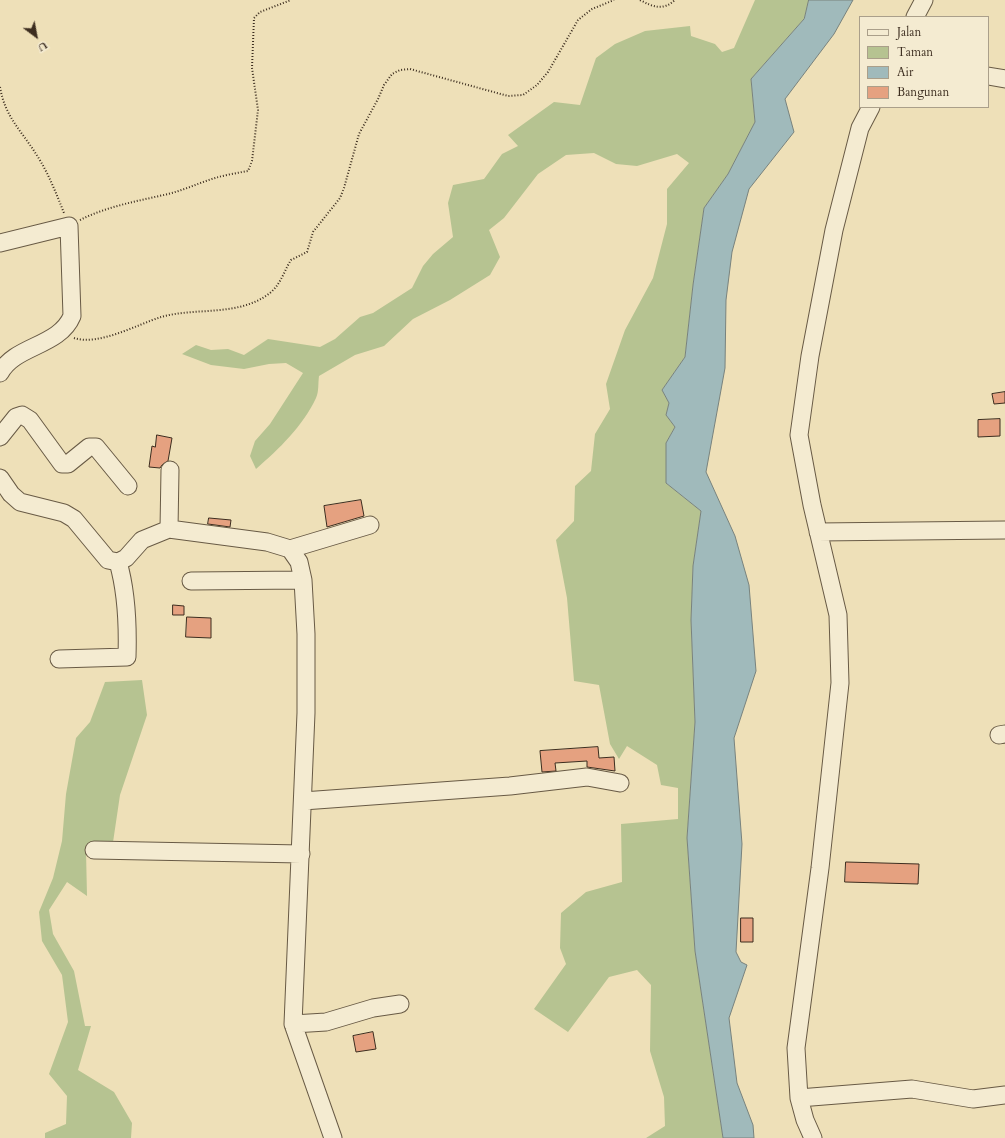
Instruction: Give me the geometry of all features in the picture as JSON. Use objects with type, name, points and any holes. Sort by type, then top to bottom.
[{"type":"street","points":[[916,16],[924,0]]},
{"type":"street","points":[[989,76],[1005,79]]},
{"type":"street","points":[[813,1138],[805,1120],[800,1098],[796,1048],[820,868],[840,682],[838,615],[818,532],[800,435],[810,356],[834,230],[860,128],[870,108]]},
{"type":"street","points":[[0,243],[69,226],[72,316],[69,323],[59,334],[21,354],[0,373]]},
{"type":"street","points":[[0,437],[16,416],[22,415],[30,420],[62,464],[68,464],[89,447],[96,447],[128,486]]},
{"type":"street","points":[[169,530],[170,470]]},
{"type":"street","points":[[0,478],[11,494],[20,502],[64,513],[74,519],[108,560],[118,562],[126,558],[142,540],[169,530],[267,542],[290,549],[370,525]]},
{"type":"street","points":[[818,532],[1005,530]]},
{"type":"street","points":[[290,549],[299,562],[303,580],[306,634],[306,712],[301,854],[293,980],[293,1024],[333,1138]]},
{"type":"street","points":[[59,659],[126,656],[127,612],[124,582],[118,562]]},
{"type":"street","points":[[192,581],[303,580]]},
{"type":"street","points":[[303,801],[510,786],[587,777],[620,783]]},
{"type":"street","points":[[94,850],[301,854]]},
{"type":"street","points":[[293,1024],[326,1022],[373,1008],[400,1004]]},
{"type":"street","points":[[800,1098],[912,1089],[973,1099],[1005,1095]]},
{"type":"path","points":[[0,87],[2,97],[13,123],[36,154],[51,182],[69,226],[103,210],[248,171],[252,161],[258,110],[252,68],[254,18],[260,12],[291,0]]},
{"type":"path","points":[[59,334],[77,339],[90,340],[104,337],[163,317],[220,311],[246,304],[270,293],[282,279],[291,260],[307,252],[313,232],[340,198],[359,134],[384,85],[392,74],[400,70],[410,69],[508,96],[523,94],[537,86],[548,72],[578,20],[592,9],[614,0]]},
{"type":"path","points":[[640,0],[659,8],[666,7],[675,0]]},
{"type":"green space","points":[[755,0],[809,0],[804,19],[751,79],[755,122],[728,174],[704,208],[685,357],[662,390],[669,403],[666,415],[675,427],[666,443],[666,483],[701,511],[693,566],[691,620],[695,722],[687,838],[695,951],[723,1138],[646,1138],[665,1126],[664,1097],[650,1051],[651,985],[637,970],[609,977],[568,1032],[534,1009],[566,964],[560,948],[561,913],[586,892],[622,882],[621,824],[678,819],[678,788],[661,785],[657,765],[627,746],[619,759],[610,744],[599,685],[574,681],[567,598],[556,540],[574,521],[575,486],[591,471],[595,434],[610,409],[606,384],[625,330],[653,278],[667,224],[667,189],[689,163],[677,154],[637,166],[616,164],[594,153],[566,155],[538,174],[504,218],[489,230],[500,257],[490,275],[450,300],[413,319],[384,346],[355,355],[319,376],[317,396],[311,408],[282,445],[256,469],[250,456],[255,441],[270,424],[303,373],[286,363],[269,364],[244,369],[211,365],[182,354],[196,345],[211,350],[228,349],[244,355],[268,339],[320,347],[335,339],[360,317],[373,313],[412,288],[423,266],[433,254],[453,237],[448,203],[453,185],[484,179],[502,154],[518,146],[508,135],[554,102],[580,105],[596,58],[615,44],[645,31],[690,26],[691,36],[715,44],[722,52],[734,48]]},
{"type":"green space","points":[[142,680],[147,715],[120,795],[112,849],[86,851],[87,896],[67,882],[49,910],[53,934],[74,971],[85,1026],[91,1026],[78,1070],[114,1092],[132,1123],[131,1138],[45,1138],[45,1133],[66,1124],[67,1096],[49,1074],[68,1022],[62,975],[42,941],[39,912],[53,878],[62,841],[66,794],[76,738],[90,722],[105,682]]},
{"type":"water","points":[[809,0],[853,0],[834,34],[785,99],[794,132],[749,189],[732,252],[726,300],[725,368],[706,472],[735,536],[749,585],[756,671],[734,738],[742,844],[736,952],[741,962],[747,965],[729,1018],[737,1083],[753,1125],[754,1138],[723,1138],[695,951],[687,838],[695,722],[691,620],[693,566],[701,511],[666,483],[666,443],[675,427],[666,415],[669,403],[662,390],[685,357],[704,208],[728,174],[755,122],[751,79],[804,19]]},
{"type":"building","points":[[1005,392],[1005,403],[994,404],[992,394]]},
{"type":"building","points":[[1000,419],[1000,436],[978,437],[978,420]]},
{"type":"building","points":[[157,435],[172,438],[168,461],[160,468],[149,467],[152,446],[155,447]]},
{"type":"building","points":[[361,500],[364,516],[327,527],[324,506]]},
{"type":"building","points":[[209,518],[231,520],[230,527],[208,524]]},
{"type":"building","points":[[173,605],[184,606],[184,615],[173,615]]},
{"type":"building","points":[[187,617],[211,618],[211,638],[186,637]]},
{"type":"building","points":[[598,747],[599,758],[614,757],[615,771],[587,767],[587,761],[555,763],[556,771],[542,772],[540,751]]},
{"type":"building","points":[[846,862],[919,864],[918,884],[845,882]]},
{"type":"building","points":[[741,918],[753,918],[753,942],[741,942]]},
{"type":"building","points":[[373,1032],[376,1049],[356,1052],[353,1036]]}]
